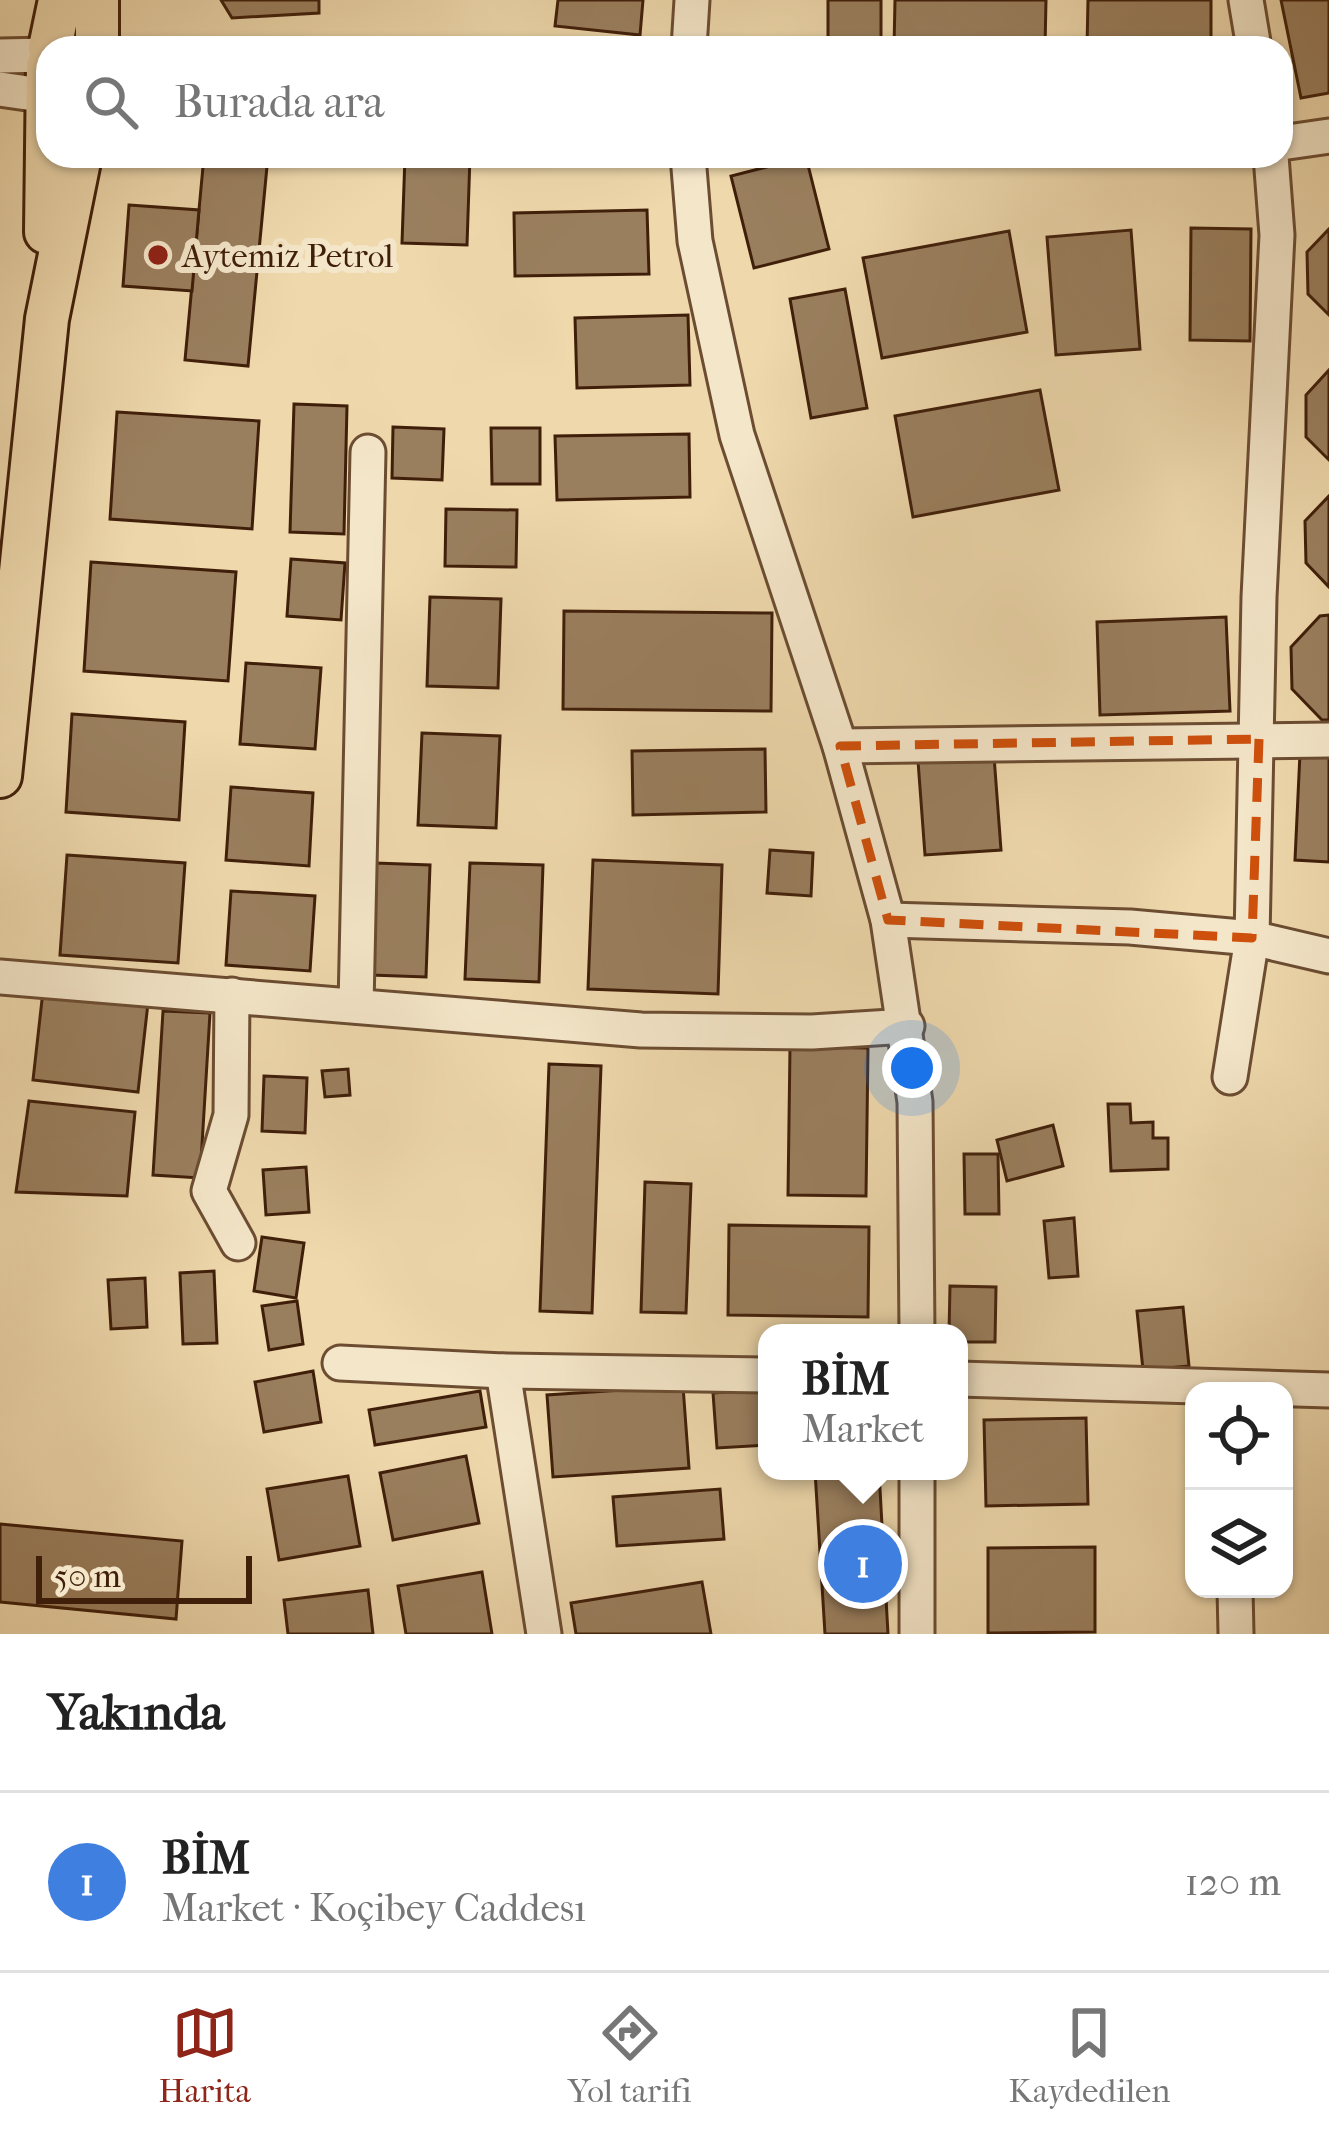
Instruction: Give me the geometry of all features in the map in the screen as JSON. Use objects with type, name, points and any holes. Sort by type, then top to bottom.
[{"type":"main road","points":[[54,36],[60,0]]},
{"type":"main road","points":[[97,0],[97,36]]},
{"type":"main road","points":[[47,319],[48,168]]},
{"type":"main road","points":[[0,776],[5,689],[47,319],[78,168]]},
{"type":"street","points":[[690,36],[692,0]]},
{"type":"street","points":[[1246,0],[1252,36]]},
{"type":"street","points":[[0,56],[36,68]]},
{"type":"street","points":[[0,89],[36,76]]},
{"type":"street","points":[[1293,141],[1329,136]]},
{"type":"street","points":[[689,168],[695,241],[737,435],[840,746],[888,920],[915,1102],[917,1324]]},
{"type":"street","points":[[1230,1077],[1252,938],[1259,597],[1277,235],[1272,168]]},
{"type":"street","points":[[356,1006],[368,452]]},
{"type":"street","points":[[840,746],[1329,740]]},
{"type":"street","points":[[888,920],[1130,927],[1252,938],[1329,956]]},
{"type":"street","points":[[0,977],[641,1030],[812,1032],[907,1026]]},
{"type":"street","points":[[232,995],[231,1115],[209,1191],[238,1243]]},
{"type":"street","points":[[340,1363],[758,1376]]},
{"type":"street","points":[[503,1371],[544,1634]]},
{"type":"street","points":[[968,1379],[1185,1386]]},
{"type":"street","points":[[1293,1389],[1329,1390]]},
{"type":"street","points":[[917,1480],[917,1634]]},
{"type":"street","points":[[1235,1598],[1237,1634]]},
{"type":"highlighted area","points":[[1259,739],[1252,938],[888,920],[840,746]]},
{"type":"building","points":[[221,0],[319,0],[319,13],[232,18]]},
{"type":"building","points":[[558,0],[643,0],[640,35],[555,26]]},
{"type":"building","points":[[828,0],[881,0],[881,36],[828,36]]},
{"type":"building","points":[[895,0],[1046,0],[1045,36],[894,36]]},
{"type":"building","points":[[1088,0],[1211,0],[1211,36],[1087,36]]},
{"type":"building","points":[[1281,0],[1329,0],[1329,93],[1301,98],[1293,36],[1288,36]]},
{"type":"building","points":[[203,168],[267,168],[248,366],[185,360]]},
{"type":"building","points":[[405,168],[470,168],[467,245],[402,243]]},
{"type":"building","points":[[763,168],[809,168],[829,249],[754,268],[731,176]]},
{"type":"building","points":[[129,205],[199,210],[192,291],[123,286]]},
{"type":"building","points":[[647,210],[649,274],[515,276],[514,213]]},
{"type":"building","points":[[1191,228],[1251,229],[1250,341],[1190,340]]},
{"type":"building","points":[[1329,229],[1329,315],[1308,294],[1307,252]]},
{"type":"building","points":[[1131,230],[1140,349],[1056,355],[1047,237]]},
{"type":"building","points":[[1009,231],[1027,332],[882,358],[863,258]]},
{"type":"building","points":[[845,289],[867,408],[811,418],[790,299]]},
{"type":"building","points":[[688,315],[690,385],[577,388],[575,318]]},
{"type":"building","points":[[1329,370],[1329,460],[1306,437],[1306,395]]},
{"type":"building","points":[[1040,390],[1059,490],[913,517],[895,416]]},
{"type":"building","points":[[294,404],[347,406],[344,534],[290,532]]},
{"type":"building","points":[[117,412],[259,421],[252,529],[110,519]]},
{"type":"building","points":[[393,427],[444,429],[442,480],[392,478]]},
{"type":"building","points":[[491,428],[540,428],[540,484],[492,484]]},
{"type":"building","points":[[689,434],[690,497],[557,500],[555,436]]},
{"type":"building","points":[[1329,496],[1329,587],[1306,563],[1305,521]]},
{"type":"building","points":[[446,509],[517,510],[516,567],[445,566]]},
{"type":"building","points":[[291,559],[345,563],[341,620],[287,616]]},
{"type":"building","points":[[91,562],[236,572],[228,681],[84,671]]},
{"type":"building","points":[[430,597],[501,599],[498,688],[427,686]]},
{"type":"building","points":[[564,611],[772,613],[771,711],[563,709]]},
{"type":"building","points":[[1329,615],[1329,720],[1322,720],[1292,689],[1291,647],[1320,616]]},
{"type":"building","points":[[1226,617],[1230,711],[1100,715],[1097,622]]},
{"type":"building","points":[[246,663],[321,668],[315,749],[240,744]]},
{"type":"building","points":[[72,714],[185,722],[179,820],[66,812]]},
{"type":"building","points":[[422,733],[500,736],[496,828],[418,825]]},
{"type":"building","points":[[765,749],[766,812],[633,815],[632,751]]},
{"type":"building","points":[[1300,753],[1329,754],[1329,862],[1295,860]]},
{"type":"building","points":[[994,756],[1001,850],[925,855],[918,761]]},
{"type":"building","points":[[231,787],[313,793],[309,866],[226,860]]},
{"type":"building","points":[[770,850],[813,853],[811,896],[767,893]]},
{"type":"building","points":[[67,855],[185,863],[178,963],[60,955]]},
{"type":"building","points":[[593,860],[722,865],[718,994],[588,989]]},
{"type":"building","points":[[375,863],[430,865],[426,977],[371,975]]},
{"type":"building","points":[[470,863],[543,865],[539,982],[465,979]]},
{"type":"building","points":[[231,891],[315,896],[310,971],[226,965]]},
{"type":"building","points":[[43,991],[148,1003],[138,1092],[33,1080]]},
{"type":"building","points":[[163,1011],[210,1013],[200,1178],[153,1175]]},
{"type":"building","points":[[790,1047],[868,1048],[866,1196],[788,1195]]},
{"type":"building","points":[[549,1064],[601,1066],[592,1313],[540,1311]]},
{"type":"building","points":[[348,1069],[350,1095],[325,1097],[322,1071]]},
{"type":"building","points":[[264,1076],[307,1078],[305,1133],[262,1131]]},
{"type":"building","points":[[29,1101],[135,1112],[127,1196],[16,1192]]},
{"type":"building","points":[[1108,1104],[1130,1104],[1131,1123],[1153,1122],[1153,1138],[1168,1138],[1168,1169],[1111,1171]]},
{"type":"building","points":[[1053,1125],[1063,1166],[1007,1181],[997,1140]]},
{"type":"building","points":[[964,1154],[998,1154],[999,1214],[965,1214]]},
{"type":"building","points":[[306,1167],[309,1212],[266,1215],[263,1170]]},
{"type":"building","points":[[645,1182],[691,1184],[686,1313],[641,1312]]},
{"type":"building","points":[[1074,1218],[1078,1276],[1049,1278],[1044,1221]]},
{"type":"building","points":[[729,1225],[869,1227],[868,1317],[728,1315]]},
{"type":"building","points":[[262,1237],[304,1243],[296,1298],[254,1291]]},
{"type":"building","points":[[214,1271],[217,1343],[183,1344],[180,1273]]},
{"type":"building","points":[[145,1278],[147,1327],[111,1329],[108,1280]]},
{"type":"building","points":[[950,1286],[996,1287],[995,1342],[968,1342],[968,1324],[949,1324]]},
{"type":"building","points":[[297,1301],[303,1344],[269,1350],[262,1306]]},
{"type":"building","points":[[1183,1307],[1189,1366],[1143,1370],[1137,1311]]},
{"type":"building","points":[[313,1371],[321,1422],[264,1432],[255,1382]]},
{"type":"building","points":[[683,1386],[689,1468],[553,1477],[547,1395]]},
{"type":"building","points":[[758,1390],[758,1446],[717,1448],[713,1393]]},
{"type":"building","points":[[480,1391],[486,1427],[375,1445],[369,1410]]},
{"type":"building","points":[[1086,1418],[1088,1504],[986,1506],[984,1420]]},
{"type":"building","points":[[466,1456],[479,1523],[393,1540],[380,1473]]},
{"type":"building","points":[[348,1476],[360,1546],[279,1560],[267,1489]]},
{"type":"building","points":[[816,1480],[879,1480],[888,1634],[825,1634]]},
{"type":"building","points":[[720,1489],[724,1539],[617,1546],[613,1497]]},
{"type":"building","points":[[0,1524],[182,1541],[176,1619],[0,1602]]},
{"type":"building","points":[[1095,1547],[1095,1632],[988,1633],[988,1548]]},
{"type":"building","points":[[482,1572],[492,1634],[406,1634],[398,1586]]},
{"type":"building","points":[[702,1582],[711,1634],[576,1634],[571,1603]]},
{"type":"building","points":[[368,1590],[373,1634],[288,1634],[284,1600]]},
{"type":"place","name":"Aytemiz Petrol","points":[[158,255]]},
{"type":"place","name":"BİM","points":[[863,1564]]}]
